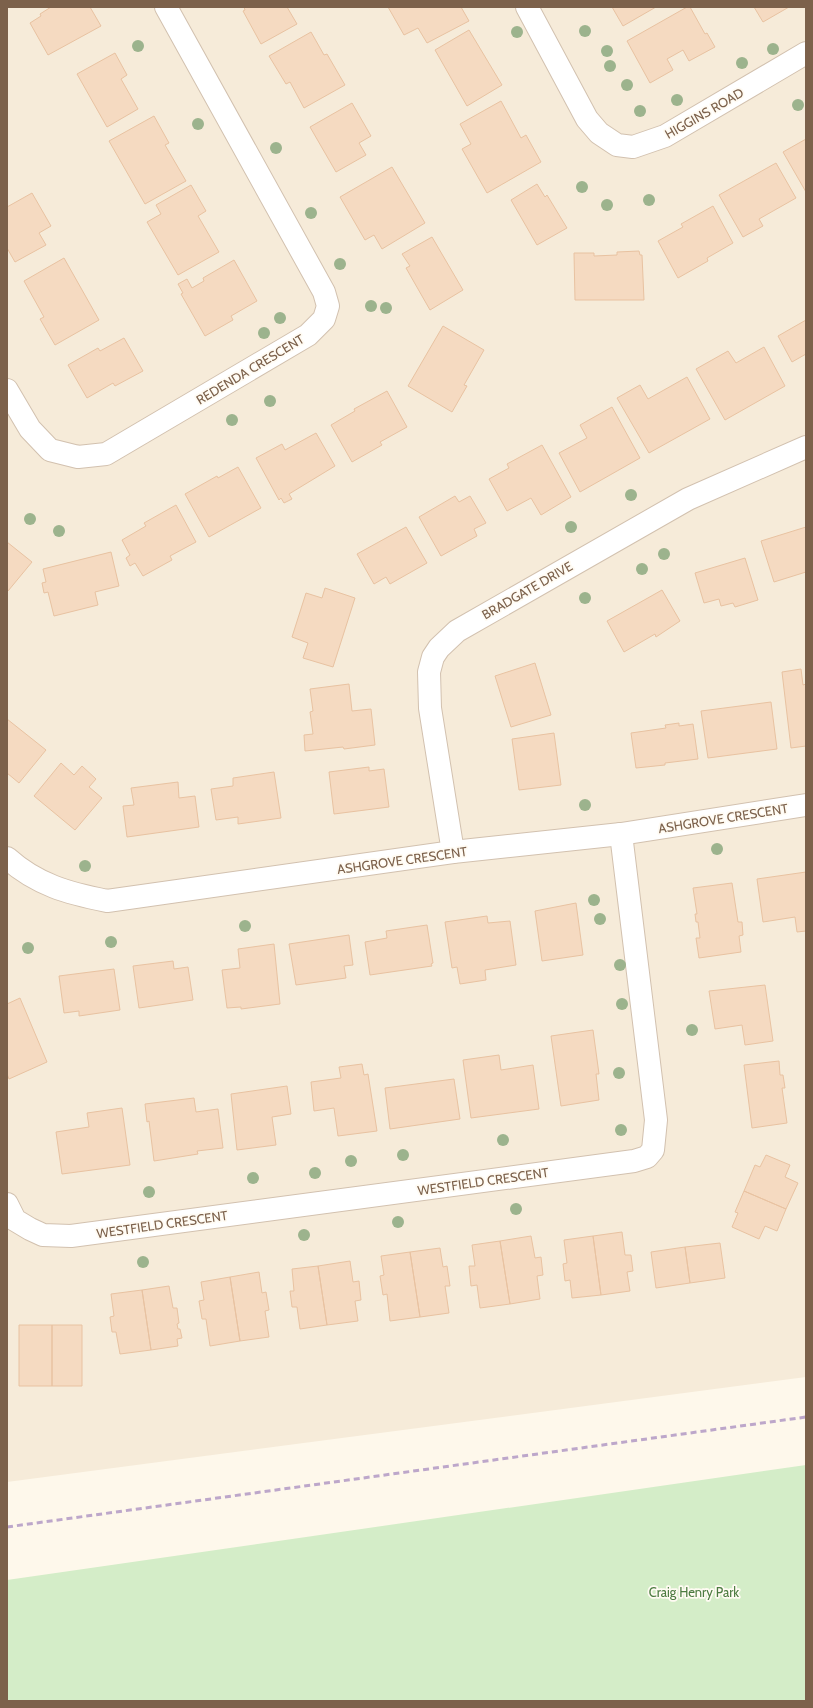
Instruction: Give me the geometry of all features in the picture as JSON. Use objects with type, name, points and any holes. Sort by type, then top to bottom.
[{"type":"street","name":"REDENDA CRESCENT","points":[[7,390],[30,430],[50,450],[78,457],[106,454],[308,335],[324,319],[328,306],[324,292],[166,7]]},
{"type":"street","name":"HIGGINS ROAD","points":[[527,7],[587,119],[599,133],[618,145],[633,147],[665,136],[806,53]]},
{"type":"street","name":"BRADGATE DRIVE","points":[[453,852],[430,708],[429,672],[433,657],[439,648],[457,631],[688,499],[806,447]]},
{"type":"street","name":"ASHGROVE CRESCENT","points":[[9,866],[47,885],[106,901],[453,852],[621,834],[806,805]]},
{"type":"street","name":"WESTFIELD CRESCENT","points":[[7,1204],[15,1220],[43,1236],[71,1236],[634,1161],[647,1157],[653,1150],[656,1120],[621,834]]},
{"type":"shaded area","points":[[7,7],[806,7],[806,1377],[7,1482]]},
{"type":"green space","name":"Craig Henry Park","points":[[806,1465],[806,1701],[7,1701],[7,1580]]},
{"type":"building","points":[[51,7],[90,7],[101,26],[48,55],[30,23]]},
{"type":"building","points":[[244,7],[287,7],[297,24],[261,44],[243,11],[245,10]]},
{"type":"building","points":[[388,7],[461,7],[469,21],[427,43],[418,28],[404,35]]},
{"type":"building","points":[[612,7],[656,7],[623,26]]},
{"type":"building","points":[[687,7],[690,7],[705,34],[707,33],[715,47],[689,61],[683,50],[667,59],[673,70],[650,83],[627,41]]},
{"type":"building","points":[[754,7],[789,7],[763,22]]},
{"type":"building","points":[[469,30],[502,85],[467,106],[435,50]]},
{"type":"building","points":[[311,32],[324,55],[327,54],[345,85],[304,108],[290,82],[286,84],[269,56]]},
{"type":"building","points":[[115,53],[127,75],[121,79],[138,109],[107,127],[77,74]]},
{"type":"building","points":[[501,101],[521,138],[526,135],[541,162],[487,193],[462,149],[471,144],[460,124]]},
{"type":"building","points":[[352,103],[371,136],[359,143],[366,155],[336,172],[310,127]]},
{"type":"building","points":[[154,116],[169,143],[165,145],[186,181],[145,204],[109,141]]},
{"type":"building","points":[[806,139],[806,192],[783,152]]},
{"type":"building","points":[[776,163],[796,198],[759,219],[763,226],[743,237],[719,195]]},
{"type":"building","points":[[392,167],[425,223],[382,249],[374,235],[365,240],[340,197]]},
{"type":"building","points":[[537,184],[545,197],[547,195],[567,228],[537,245],[511,200]]},
{"type":"building","points":[[191,185],[206,211],[198,216],[219,252],[178,275],[147,222],[161,214],[156,205]]},
{"type":"building","points":[[32,193],[51,226],[39,233],[46,245],[15,262],[7,248],[7,207]]},
{"type":"building","points":[[713,206],[733,243],[707,258],[708,261],[678,278],[658,241],[683,227],[681,224]]},
{"type":"building","points":[[432,237],[463,290],[430,310],[406,268],[410,266],[402,254]]},
{"type":"building","points":[[639,251],[640,255],[642,255],[644,300],[575,300],[574,253],[594,253],[594,256],[617,255],[617,252]]},
{"type":"building","points":[[64,258],[99,320],[55,345],[40,319],[44,317],[24,281]]},
{"type":"building","points":[[234,260],[257,301],[231,316],[233,320],[205,336],[181,294],[183,293],[178,284],[187,279],[192,288],[204,281],[203,278]]},
{"type":"building","points":[[806,320],[806,354],[792,362],[778,336]]},
{"type":"building","points":[[443,326],[484,350],[464,385],[467,386],[452,412],[408,386]]},
{"type":"building","points":[[124,338],[143,371],[115,386],[113,383],[87,398],[68,365],[98,348],[100,351]]},
{"type":"building","points":[[764,347],[785,386],[725,420],[696,369],[728,351],[736,363]]},
{"type":"building","points":[[687,377],[710,419],[649,453],[617,398],[640,385],[648,399]]},
{"type":"building","points":[[387,391],[407,427],[380,442],[382,445],[352,462],[331,425],[355,411],[354,409]]},
{"type":"building","points":[[612,407],[640,458],[580,492],[559,453],[587,438],[580,425]]},
{"type":"building","points":[[316,433],[335,466],[289,494],[292,499],[284,503],[281,498],[279,500],[256,458],[282,444],[285,450]]},
{"type":"building","points":[[542,445],[571,497],[541,515],[531,498],[507,511],[489,479],[509,468],[507,464]]},
{"type":"building","points":[[238,467],[261,508],[209,537],[185,494],[217,476],[218,478]]},
{"type":"building","points":[[455,496],[459,502],[470,496],[486,523],[474,529],[477,536],[441,556],[419,517]]},
{"type":"building","points":[[176,505],[196,542],[170,556],[172,560],[143,576],[135,563],[130,566],[126,558],[130,555],[122,540],[146,526],[144,523]]},
{"type":"building","points":[[406,527],[427,563],[390,584],[386,577],[374,584],[357,554]]},
{"type":"building","points":[[806,527],[806,572],[774,582],[761,541]]},
{"type":"building","points":[[7,542],[32,562],[8,591],[7,591]]},
{"type":"building","points":[[111,552],[119,586],[95,592],[98,605],[54,616],[48,592],[44,593],[42,583],[46,582],[43,569]]},
{"type":"building","points":[[745,558],[758,600],[735,607],[733,603],[721,606],[719,599],[704,603],[695,573]]},
{"type":"building","points":[[325,588],[355,598],[333,667],[303,658],[308,643],[292,637],[306,593],[322,598]]},
{"type":"building","points":[[662,590],[680,621],[656,637],[655,634],[624,652],[607,621]]},
{"type":"building","points":[[535,663],[551,715],[511,727],[495,676]]},
{"type":"building","points":[[801,669],[803,685],[806,684],[806,746],[791,748],[782,672]]},
{"type":"building","points":[[349,684],[352,711],[371,709],[375,745],[344,749],[343,747],[305,751],[304,735],[313,734],[310,712],[313,711],[310,689]]},
{"type":"building","points":[[771,702],[777,749],[708,758],[701,711]]},
{"type":"building","points":[[7,719],[46,750],[19,783],[7,773]]},
{"type":"building","points":[[679,723],[679,726],[693,724],[698,759],[636,768],[631,733],[666,728],[665,725]]},
{"type":"building","points":[[554,733],[561,785],[519,790],[512,739]]},
{"type":"building","points":[[61,763],[74,775],[82,766],[96,779],[89,787],[102,798],[75,830],[34,796]]},
{"type":"building","points":[[369,767],[369,771],[384,769],[389,807],[334,814],[329,772]]},
{"type":"building","points":[[274,772],[281,818],[238,824],[238,817],[216,820],[211,789],[233,786],[233,778]]},
{"type":"building","points":[[178,782],[179,798],[195,796],[199,827],[127,837],[123,806],[134,805],[131,788]]},
{"type":"building","points":[[806,872],[806,931],[797,932],[795,917],[763,922],[757,879]]},
{"type":"building","points":[[732,883],[738,922],[742,922],[743,935],[739,936],[741,952],[699,958],[696,938],[700,938],[698,922],[696,922],[695,914],[697,914],[693,888]]},
{"type":"building","points":[[576,903],[583,955],[542,961],[535,911]]},
{"type":"building","points":[[487,916],[488,923],[510,921],[516,965],[485,970],[486,980],[460,984],[457,967],[452,968],[445,922]]},
{"type":"building","points":[[427,925],[433,963],[431,964],[432,966],[370,975],[365,942],[387,938],[386,931]]},
{"type":"building","points":[[349,935],[353,965],[344,966],[346,978],[296,985],[289,944]]},
{"type":"building","points":[[274,944],[280,1004],[241,1009],[241,1007],[227,1008],[222,970],[240,968],[238,949]]},
{"type":"building","points":[[173,961],[174,969],[188,967],[193,1000],[139,1008],[133,966]]},
{"type":"building","points":[[114,969],[120,1010],[79,1016],[79,1011],[64,1013],[59,976]]},
{"type":"building","points":[[765,985],[773,1041],[745,1045],[742,1025],[715,1029],[709,991]]},
{"type":"building","points":[[20,998],[47,1062],[9,1079],[7,1074],[7,1004]]},
{"type":"building","points":[[593,1030],[599,1074],[596,1074],[599,1100],[561,1106],[551,1036]]},
{"type":"building","points":[[499,1055],[501,1070],[533,1065],[539,1109],[471,1118],[463,1060]]},
{"type":"building","points":[[779,1061],[780,1075],[783,1075],[785,1088],[782,1088],[787,1123],[752,1128],[744,1065]]},
{"type":"building","points":[[362,1064],[364,1075],[368,1074],[377,1131],[338,1136],[334,1108],[314,1111],[311,1082],[341,1078],[339,1067]]},
{"type":"building","points":[[454,1079],[460,1119],[390,1129],[385,1088]]},
{"type":"building","points":[[287,1086],[291,1114],[272,1117],[276,1145],[237,1150],[231,1094]]},
{"type":"building","points":[[194,1098],[196,1112],[218,1109],[223,1148],[197,1151],[198,1154],[154,1161],[149,1121],[147,1122],[145,1104]]},
{"type":"building","points":[[122,1108],[130,1165],[62,1174],[56,1132],[89,1127],[87,1113]]},
{"type":"building","points":[[766,1155],[790,1165],[785,1177],[798,1183],[786,1209],[744,1191],[755,1165],[760,1167]]},
{"type":"building","points":[[744,1191],[786,1209],[777,1231],[765,1226],[759,1239],[732,1227],[738,1213],[735,1212]]},
{"type":"building","points":[[622,1232],[625,1255],[631,1255],[633,1271],[627,1272],[630,1291],[601,1295],[593,1236]]},
{"type":"building","points":[[531,1236],[535,1258],[541,1257],[543,1275],[537,1276],[540,1299],[510,1304],[500,1241]]},
{"type":"building","points":[[593,1236],[601,1295],[572,1298],[570,1280],[565,1281],[563,1264],[567,1263],[564,1240]]},
{"type":"building","points":[[500,1241],[510,1304],[480,1308],[477,1285],[471,1286],[469,1266],[475,1266],[472,1245]]},
{"type":"building","points":[[720,1243],[725,1278],[690,1283],[685,1247]]},
{"type":"building","points":[[685,1247],[690,1283],[656,1288],[651,1252]]},
{"type":"building","points":[[440,1248],[443,1267],[447,1266],[450,1286],[445,1286],[449,1313],[420,1317],[410,1252]]},
{"type":"building","points":[[410,1252],[420,1317],[390,1321],[387,1294],[383,1295],[380,1276],[384,1275],[381,1256]]},
{"type":"building","points":[[350,1261],[353,1282],[359,1281],[361,1300],[355,1301],[358,1321],[327,1325],[318,1266]]},
{"type":"building","points":[[318,1266],[327,1325],[300,1329],[297,1307],[292,1307],[290,1291],[294,1291],[292,1269]]},
{"type":"building","points":[[259,1272],[262,1293],[266,1292],[269,1310],[265,1311],[269,1337],[240,1341],[230,1277]]},
{"type":"building","points":[[230,1277],[240,1341],[210,1346],[206,1319],[202,1319],[199,1301],[204,1300],[201,1282]]},
{"type":"building","points":[[169,1286],[173,1308],[177,1308],[179,1323],[177,1324],[182,1338],[177,1339],[178,1346],[151,1350],[142,1290]]},
{"type":"building","points":[[142,1290],[151,1350],[120,1354],[116,1332],[112,1332],[110,1317],[114,1316],[111,1294]]},
{"type":"building","points":[[19,1325],[52,1325],[52,1386],[19,1386]]},
{"type":"building","points":[[52,1325],[82,1325],[82,1386],[52,1386]]},
{"type":"railway","points":[[7,1527],[806,1417]]}]
